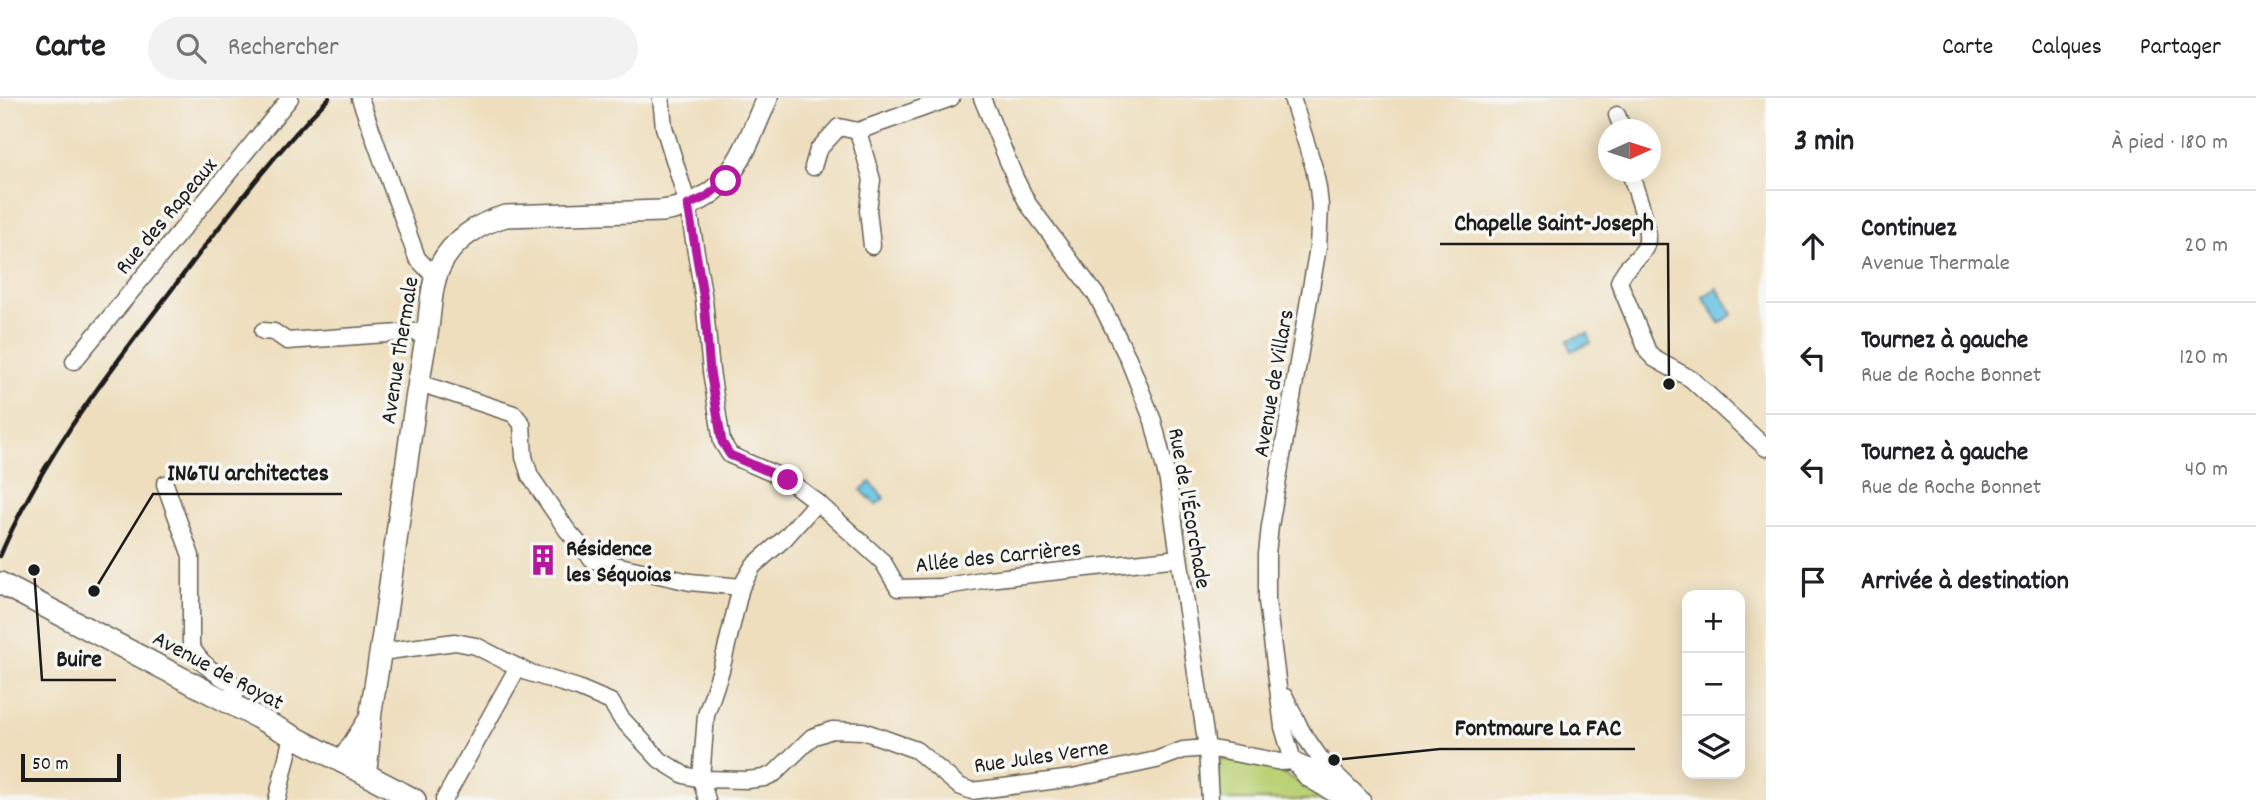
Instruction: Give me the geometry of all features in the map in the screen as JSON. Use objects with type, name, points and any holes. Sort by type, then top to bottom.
[{"type":"main road","name":"Avenue Thermale","points":[[365,773],[369,720],[381,652],[394,540],[435,277],[441,263],[456,244],[472,231],[498,218],[515,215],[662,211],[688,205],[717,190],[734,170],[767,98]]},
{"type":"main road","name":"Avenue de Royat","points":[[0,583],[415,800]]},
{"type":"main road","name":"Avenue Thermale","points":[[342,762],[369,720]]},
{"type":"street","name":"Rue des Rapeaux","points":[[74,361],[290,98]]},
{"type":"street","points":[[360,98],[417,258],[435,277]]},
{"type":"street","points":[[661,98],[664,127],[688,205],[704,300],[710,371],[722,442],[730,455],[788,480],[817,502],[785,538],[752,566],[741,587],[721,670],[706,715],[701,779],[707,800]]},
{"type":"street","points":[[813,167],[818,150],[839,127],[858,131],[951,98]]},
{"type":"street","name":"Rue de l'Écorchade","points":[[982,98],[1028,204],[1097,296],[1153,421],[1168,481],[1207,748],[1210,800]]},
{"type":"street","name":"Avenue de Villars","points":[[1292,98],[1314,168],[1320,206],[1316,259],[1267,554],[1268,613],[1283,727],[1293,761]]},
{"type":"street","points":[[858,131],[872,180],[868,210],[872,246]]},
{"type":"street","points":[[1633,182],[1648,233],[1648,244],[1643,253],[1623,271],[1619,282],[1648,352],[1655,359],[1690,379],[1766,448]]},
{"type":"street","points":[[263,331],[274,332],[287,341],[428,331]]},
{"type":"street","points":[[419,383],[514,414],[522,424],[524,457],[530,475],[567,530],[593,560],[690,582],[741,587]]},
{"type":"street","points":[[165,484],[191,556],[191,646],[210,671],[233,684],[236,691],[233,706]]},
{"type":"street","name":"Allée des Carrières","points":[[817,502],[883,562],[898,587],[941,587],[988,579],[1179,558]]},
{"type":"street","points":[[381,652],[455,642],[476,646],[518,667],[611,702],[621,718],[660,760],[684,775],[701,779]]},
{"type":"street","points":[[444,800],[518,667]]},
{"type":"street","name":"Avenue de Villars","points":[[1278,679],[1302,733],[1322,761],[1362,800]]},
{"type":"street","name":"Rue Jules Verne","points":[[701,779],[764,778],[775,773],[812,737],[832,730],[863,731],[916,750],[960,786],[972,791],[1073,778],[1156,760],[1183,750],[1207,748],[1281,762],[1293,761],[1342,781]]},
{"type":"street","points":[[1302,733],[1293,761],[1307,778],[1345,800]]},
{"type":"street","points":[[277,800],[292,736]]},
{"type":"green space","points":[[1219,758],[1270,766],[1329,800],[1216,800]]},
{"type":"water","points":[[1717,288],[1733,314],[1720,323],[1703,297]]},
{"type":"water","points":[[1588,333],[1591,343],[1571,351],[1568,340]]},
{"type":"water","points":[[870,482],[884,498],[876,505],[861,490]]},
{"type":"railway","points":[[0,556],[37,482],[79,414],[249,188],[329,98]]},
{"type":"place","name":"Chapelle Saint-Joseph","points":[[1669,384]]},
{"type":"place","name":"Résidence les Séquoias","points":[[543,560]]},
{"type":"place","name":"Buire","points":[[34,570]]},
{"type":"place","name":"IN6TU architectes","points":[[94,591]]},
{"type":"place","name":"Fontmaure La FAC","points":[[1334,760]]},
{"type":"route","points":[[726,181],[706,197],[688,205],[704,300],[710,371],[722,442],[730,455],[788,480]]}]
